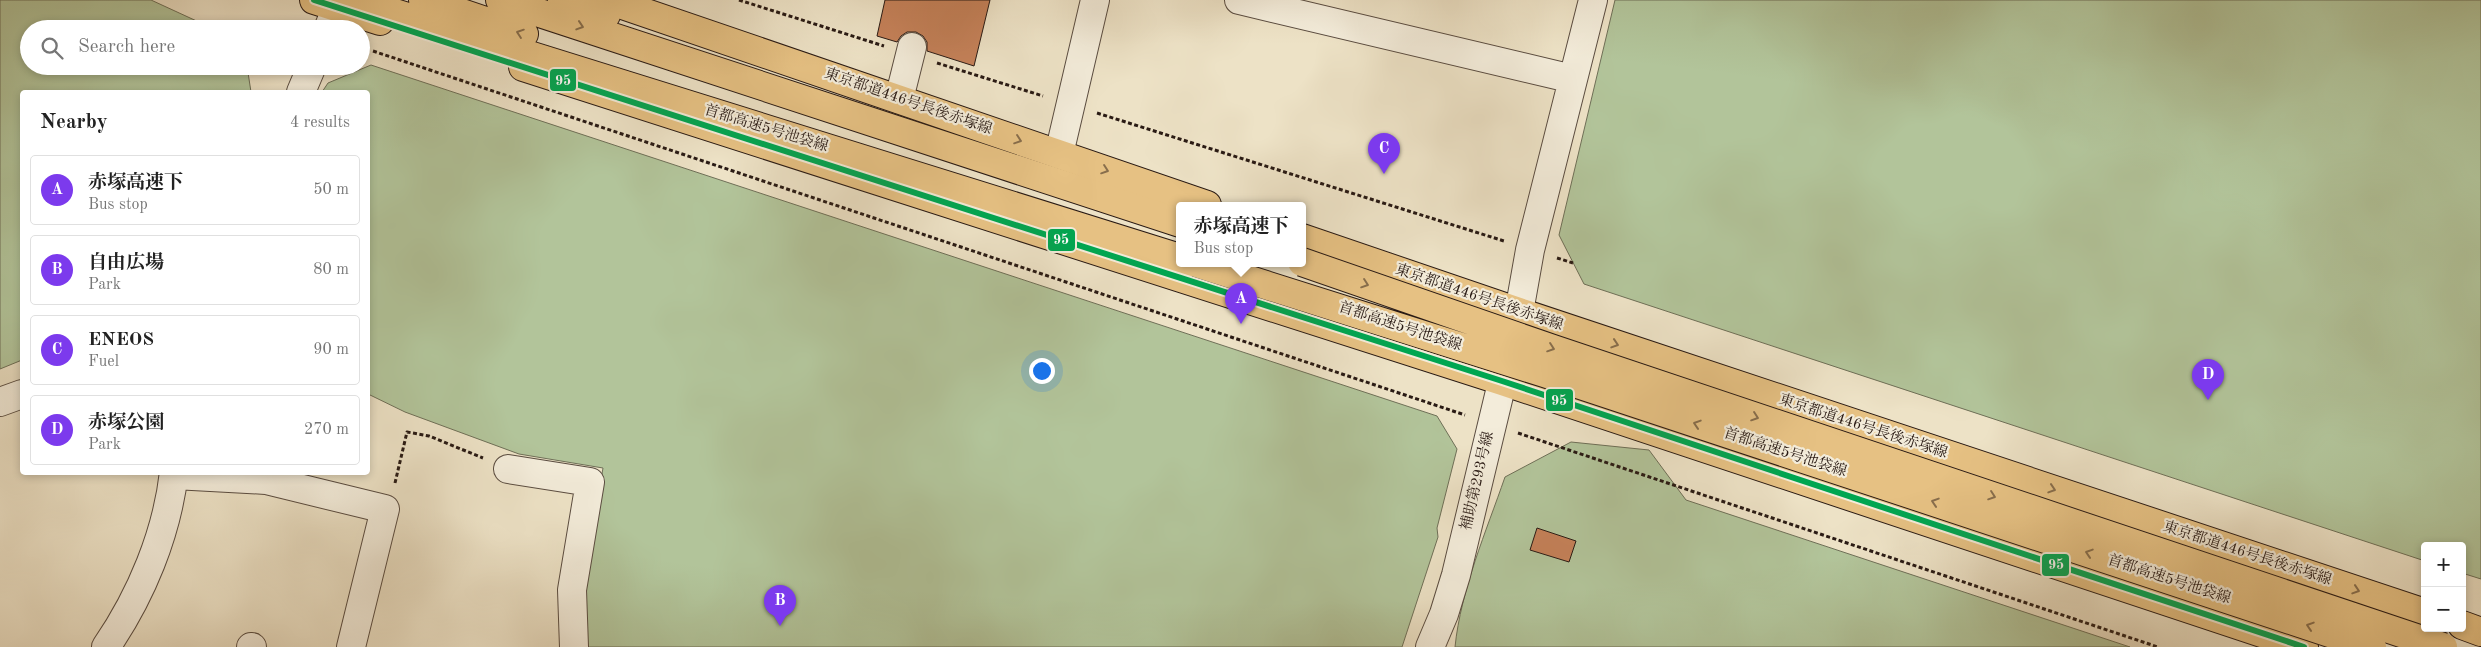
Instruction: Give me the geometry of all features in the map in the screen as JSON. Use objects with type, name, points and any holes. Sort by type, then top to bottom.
[{"type":"main road","points":[[422,0],[1176,255]]},
{"type":"main road","points":[[500,0],[1176,222]]},
{"type":"main road","points":[[562,0],[1176,218]]},
{"type":"main road","name":"東京都道446号長後赤塚線","points":[[608,0],[1198,202]]},
{"type":"main road","points":[[335,7],[1502,381],[2304,647]]},
{"type":"main road","name":"首都高速5号池袋線","points":[[335,7],[1176,255]]},
{"type":"main road","name":"東京都道446号長後赤塚線","points":[[1306,239],[2421,612]]},
{"type":"main road","name":"首都高速5号池袋線","points":[[1306,263],[1562,352],[2443,647]]},
{"type":"main road","name":"首都高速5号池袋線","points":[[1209,267],[1572,382],[2372,647]]},
{"type":"main road","points":[[1217,267],[1321,302]]},
{"type":"main road","points":[[2466,626],[2481,632]]},
{"type":"street","points":[[1059,154],[1095,0]]},
{"type":"street","points":[[1239,0],[1572,79]]},
{"type":"street","name":"補助第293号線","points":[[1430,647],[1444,614],[1456,575],[1519,312],[1530,250],[1592,0]]},
{"type":"street","points":[[899,99],[911,50]]},
{"type":"street","points":[[302,90],[308,75]]},
{"type":"street","points":[[0,402],[20,395]]},
{"type":"street","points":[[508,469],[590,482],[572,590],[574,647]]},
{"type":"street","points":[[106,647],[120,626],[143,580],[160,538],[174,475]]},
{"type":"street","points":[[189,475],[266,480],[385,509],[351,647]]},
{"type":"path","points":[[739,0],[911,50],[1071,104],[1573,263]]},
{"type":"path","points":[[371,50],[2158,647]]},
{"type":"path","points":[[385,509],[393,492],[407,432],[429,436],[508,469]]},
{"type":"green space","points":[[0,0],[151,0],[194,20],[20,20],[20,75],[248,75],[251,90],[20,90],[20,361],[0,369]]},
{"type":"green space","points":[[1615,0],[2481,0],[2481,579],[2466,574],[2466,542],[2421,542],[2421,560],[1584,284],[1559,235]]},
{"type":"green space","points":[[370,65],[1437,416],[1457,449],[1437,528],[1438,537],[1402,647],[587,647],[585,572],[603,468],[519,454],[405,412],[370,395],[370,90],[323,90],[328,83],[347,75],[370,75]]},
{"type":"green space","points":[[1571,442],[1649,450],[1686,500],[2130,647],[1455,647],[1468,582],[1505,477]]},
{"type":"building","points":[[885,0],[990,0],[974,66],[927,51],[927,42],[923,36],[916,32],[907,32],[897,42],[877,36]]},
{"type":"building","points":[[1537,528],[1576,541],[1569,562],[1530,550]]},
{"type":"transit line","name":"95","points":[[314,0],[1502,381],[2304,647]]},
{"type":"place","name":"ENEOS","points":[[1384,174]]},
{"type":"place","name":"赤塚高速下","points":[[1241,324]]},
{"type":"place","name":"赤塚公園","points":[[2208,400]]},
{"type":"place","name":"自由広場","points":[[780,626]]}]
